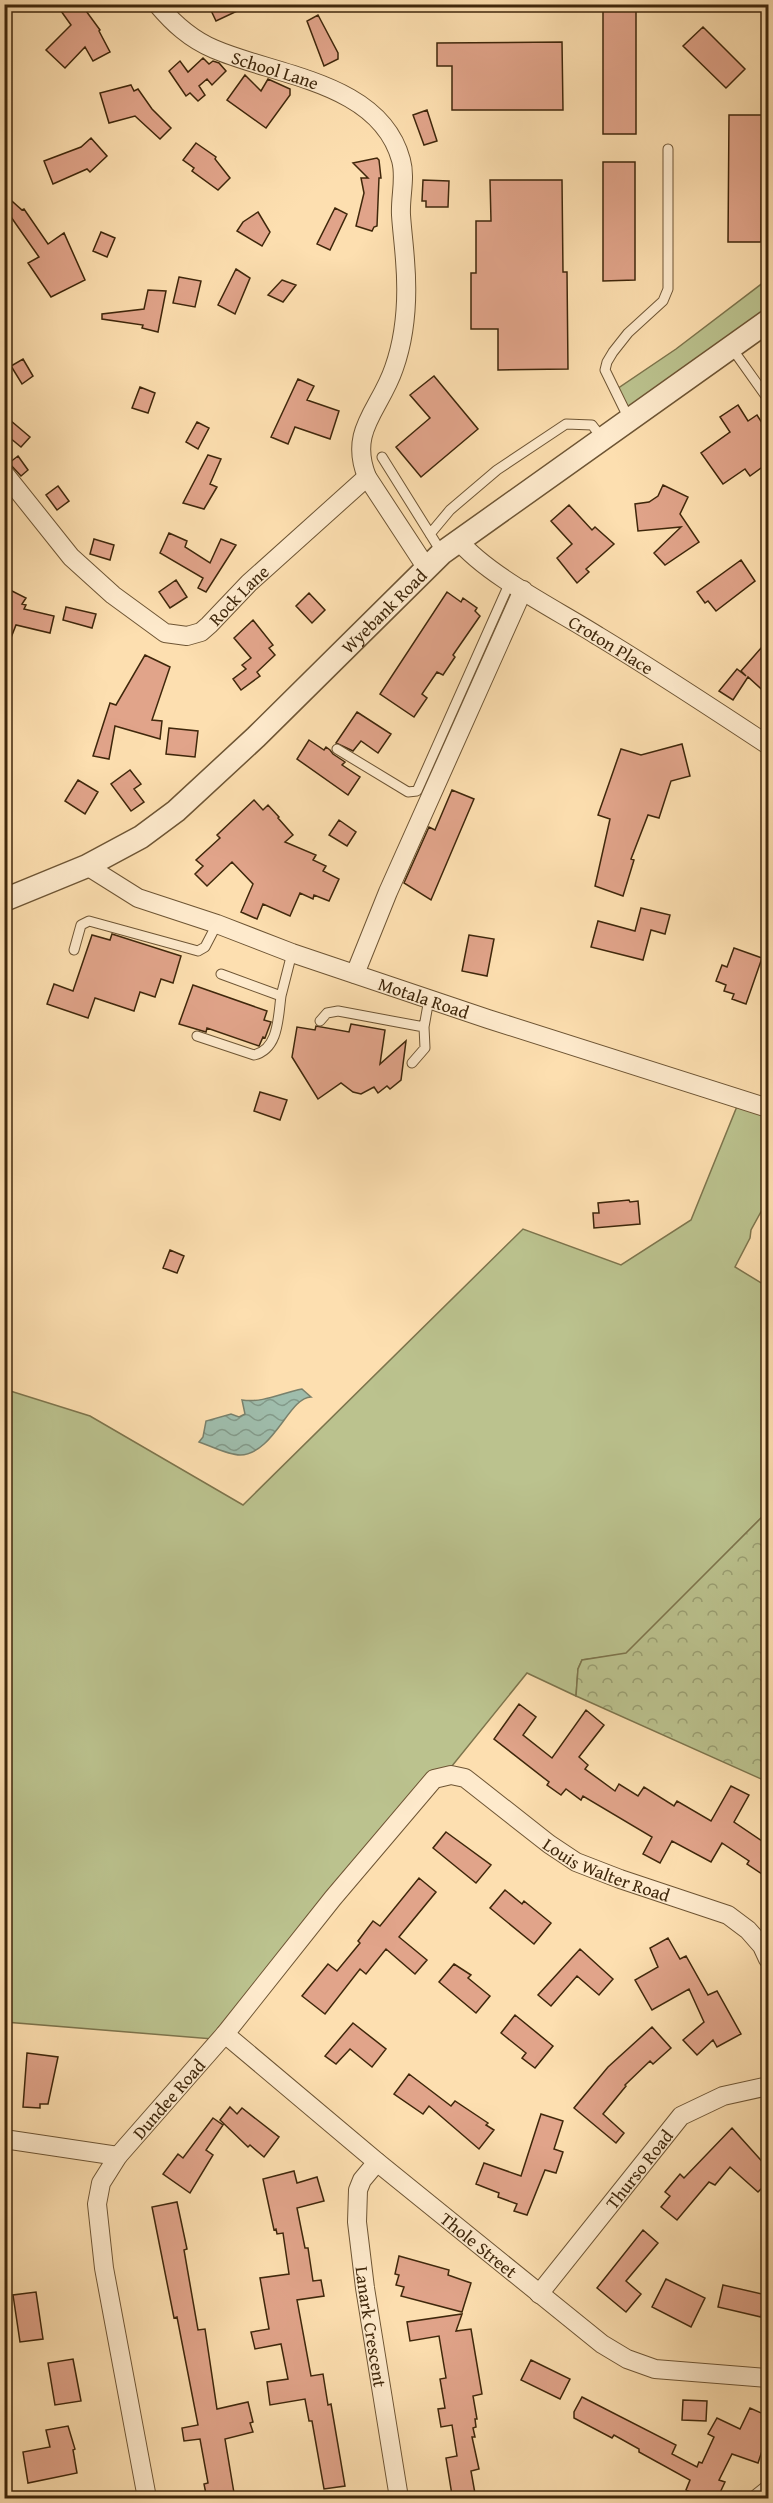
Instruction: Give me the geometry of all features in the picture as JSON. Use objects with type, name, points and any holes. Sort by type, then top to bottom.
[{"type":"street","name":"School Lane","points":[[157,4],[171,21],[190,37],[213,49],[350,97],[366,109],[391,137],[400,156],[404,176],[401,213],[407,288],[402,334],[394,367],[361,437],[359,452],[367,477]]},
{"type":"street","name":"Wyebank Road","points":[[4,900],[87,866],[141,837],[211,781],[439,548],[602,438],[768,321]]},
{"type":"street","name":"Rock Lane","points":[[4,473],[71,556],[113,595],[165,633],[187,636],[201,632],[209,625],[249,583],[367,477]]},
{"type":"street","points":[[367,477],[439,548]]},
{"type":"street","name":"Croton Place","points":[[439,548],[468,551],[516,585],[641,661],[768,745]]},
{"type":"street","points":[[355,974],[516,585]]},
{"type":"street","name":"Motala Road","points":[[87,866],[138,898],[217,924],[292,953],[768,1108]]},
{"type":"street","name":"Louis Walter Road","points":[[446,1776],[458,1776],[474,1784],[549,1844],[576,1862],[728,1915],[748,1930],[762,1946],[768,1959]]},
{"type":"street","name":"Dundee Road","points":[[147,2499],[112,2313],[98,2224],[98,2193],[101,2183],[118,2156],[225,2034],[426,1786],[434,1779],[446,1776]]},
{"type":"street","name":"Thole Street","points":[[225,2034],[377,2162],[602,2344],[639,2365],[683,2373],[768,2378]]},
{"type":"street","name":"Thurso Road","points":[[539,2294],[681,2116],[723,2096],[768,2086]]},
{"type":"street","points":[[4,2139],[118,2156]]},
{"type":"street","name":"Lanark Crescent","points":[[377,2162],[362,2180],[358,2190],[357,2222],[365,2288],[399,2499]]},
{"type":"street","points":[[758,2499],[768,2490]]},
{"type":"lane","points":[[629,419],[605,370],[613,352],[666,295],[668,149]]},
{"type":"lane","points":[[731,347],[768,399]]},
{"type":"lane","points":[[439,548],[450,510],[497,470],[566,424],[591,425],[602,438]]},
{"type":"lane","points":[[382,457],[439,548]]},
{"type":"lane","points":[[337,749],[408,792],[417,791],[516,585]]},
{"type":"lane","points":[[74,950],[81,925],[89,921],[198,951],[205,947],[217,924]]},
{"type":"lane","points":[[196,1036],[254,1055],[260,1054],[274,1039],[281,996],[292,953]]},
{"type":"lane","points":[[221,974],[281,996]]},
{"type":"lane","points":[[412,1063],[425,1048],[424,1028],[429,999]]},
{"type":"lane","points":[[320,1021],[327,1013],[338,1011],[424,1028]]},
{"type":"green space","points":[[768,279],[768,321],[631,418],[614,391],[676,349]]},
{"type":"green space","points":[[740,1099],[768,1107],[768,1199],[735,1267],[768,1287],[768,1511],[626,1654],[582,1660],[578,1669],[576,1696],[527,1673],[452,1766],[444,1771],[213,2039],[5,2022],[4,1389],[90,1416],[243,1505],[523,1229],[621,1265],[691,1220]]},
{"type":"green space","points":[[768,1511],[768,1782],[576,1696],[578,1669],[582,1660],[626,1653]]},
{"type":"water","points":[[302,1389],[311,1397],[303,1399],[295,1406],[272,1436],[252,1452],[235,1455],[199,1442],[203,1437],[206,1421],[231,1414],[239,1417],[245,1414],[242,1400],[265,1399]]},
{"type":"building","points":[[56,4],[81,4],[100,30],[110,52],[93,61],[85,47],[65,68],[46,50],[71,25]]},
{"type":"building","points":[[208,4],[252,4],[216,21]]},
{"type":"building","points":[[603,4],[636,4],[636,134],[603,134]]},
{"type":"building","points":[[318,15],[338,53],[338,59],[324,66],[307,21]]},
{"type":"building","points":[[703,27],[745,69],[726,88],[683,46]]},
{"type":"building","points":[[562,42],[563,110],[452,110],[452,66],[437,66],[437,43]]},
{"type":"building","points":[[203,58],[209,64],[213,61],[219,63],[226,71],[212,85],[207,79],[199,86],[205,95],[198,101],[190,93],[186,96],[169,71],[180,61],[188,72]]},
{"type":"building","points":[[245,75],[261,91],[268,79],[290,89],[290,95],[266,128],[227,100]]},
{"type":"building","points":[[131,85],[134,91],[138,89],[152,109],[171,128],[160,139],[135,116],[109,123],[100,93]]},
{"type":"building","points":[[427,110],[437,141],[424,145],[413,115]]},
{"type":"building","points":[[729,115],[762,115],[761,242],[728,242]]},
{"type":"building","points":[[91,138],[107,156],[90,172],[87,169],[53,184],[44,161],[81,147]]},
{"type":"building","points":[[196,143],[216,157],[215,159],[230,178],[218,190],[192,171],[194,168],[183,160]]},
{"type":"building","points":[[377,158],[381,178],[379,178],[377,226],[372,231],[356,226],[364,193],[361,178],[368,178],[353,163]]},
{"type":"building","points":[[603,162],[635,162],[635,280],[603,281]]},
{"type":"building","points":[[423,180],[449,181],[448,207],[426,207],[426,201],[422,201]]},
{"type":"building","points":[[490,180],[562,180],[563,272],[567,272],[568,369],[498,370],[498,329],[471,329],[471,273],[476,273],[476,221],[491,221]]},
{"type":"building","points":[[4,194],[22,210],[24,209],[48,244],[64,233],[85,280],[51,297],[28,263],[39,257],[4,207]]},
{"type":"building","points":[[335,208],[347,214],[330,250],[317,244]]},
{"type":"building","points":[[258,212],[270,232],[262,246],[237,231],[243,222]]},
{"type":"building","points":[[101,232],[115,238],[107,257],[93,251]]},
{"type":"building","points":[[236,269],[250,278],[235,314],[218,305]]},
{"type":"building","points":[[179,277],[201,281],[195,307],[173,303]]},
{"type":"building","points":[[282,280],[296,285],[283,302],[268,295]]},
{"type":"building","points":[[148,290],[166,291],[158,332],[142,328],[143,325],[102,319],[102,314],[144,309]]},
{"type":"building","points":[[23,359],[33,376],[22,384],[11,366]]},
{"type":"building","points":[[434,376],[478,429],[421,477],[396,447],[430,418],[410,395]]},
{"type":"building","points":[[298,379],[314,386],[307,400],[339,411],[330,439],[295,427],[288,444],[271,437]]},
{"type":"building","points":[[140,387],[155,393],[148,413],[132,408]]},
{"type":"building","points":[[738,405],[748,421],[757,415],[768,432],[768,463],[750,476],[745,469],[723,484],[701,453],[730,432],[720,417]]},
{"type":"building","points":[[4,415],[30,437],[21,447],[4,433]]},
{"type":"building","points":[[197,422],[209,428],[198,449],[186,442]]},
{"type":"building","points":[[208,455],[221,459],[210,484],[217,487],[204,509],[183,503]]},
{"type":"building","points":[[18,456],[28,470],[21,476],[9,463]]},
{"type":"building","points":[[663,485],[688,497],[680,514],[699,542],[665,565],[654,553],[681,527],[638,531],[635,504],[649,502],[658,496]]},
{"type":"building","points":[[58,486],[69,501],[57,510],[46,495]]},
{"type":"building","points":[[569,505],[592,530],[595,527],[614,544],[586,569],[589,572],[577,583],[557,558],[572,544],[551,521]]},
{"type":"building","points":[[169,533],[187,541],[185,547],[210,563],[221,539],[236,545],[206,592],[198,588],[203,578],[160,553]]},
{"type":"building","points":[[94,539],[114,545],[110,560],[90,554]]},
{"type":"building","points":[[741,560],[755,581],[716,611],[708,601],[705,603],[697,592]]},
{"type":"building","points":[[176,580],[187,597],[170,608],[159,592]]},
{"type":"building","points":[[10,590],[26,598],[22,604],[26,605],[24,609],[54,616],[50,633],[16,625],[5,653],[4,602]]},
{"type":"building","points":[[447,592],[461,602],[463,598],[477,608],[475,611],[480,616],[453,655],[455,657],[443,675],[437,672],[422,694],[427,698],[414,717],[380,694]]},
{"type":"building","points":[[309,593],[325,610],[312,623],[296,606]]},
{"type":"building","points":[[66,607],[96,614],[92,628],[63,620]]},
{"type":"building","points":[[253,620],[273,645],[269,648],[275,655],[257,672],[260,676],[241,690],[233,679],[246,669],[242,665],[251,658],[234,638]]},
{"type":"building","points":[[761,648],[768,655],[768,695],[748,677],[733,700],[719,691],[737,669],[746,676],[741,671]]},
{"type":"building","points":[[145,655],[170,667],[152,720],[162,721],[160,739],[115,726],[109,759],[93,756],[110,703],[116,705]]},
{"type":"building","points":[[357,712],[391,734],[378,753],[361,741],[353,751],[336,743]]},
{"type":"building","points":[[169,728],[198,731],[195,757],[166,754]]},
{"type":"building","points":[[309,740],[324,750],[326,747],[345,762],[342,765],[360,777],[348,795],[297,759]]},
{"type":"building","points":[[682,744],[690,776],[671,781],[659,818],[648,815],[631,859],[634,860],[623,896],[595,886],[610,819],[598,815],[621,749],[641,755]]},
{"type":"building","points":[[130,770],[141,784],[134,789],[144,802],[131,811],[111,784]]},
{"type":"building","points":[[78,780],[98,792],[85,814],[65,801]]},
{"type":"building","points":[[452,790],[474,799],[431,900],[404,883],[429,827],[435,830]]},
{"type":"building","points":[[254,800],[263,810],[268,805],[293,835],[285,842],[316,855],[313,860],[326,866],[323,871],[339,879],[329,901],[314,895],[313,899],[300,893],[290,916],[263,904],[257,919],[241,912],[253,884],[232,862],[207,886],[195,874],[203,866],[196,860],[220,838],[217,835]]},
{"type":"building","points":[[339,820],[356,832],[347,846],[329,835]]},
{"type":"building","points":[[641,908],[670,915],[665,934],[651,930],[643,960],[591,947],[598,921],[635,931]]},
{"type":"building","points":[[112,934],[181,956],[173,983],[161,979],[155,997],[140,992],[134,1011],[95,998],[88,1018],[47,1004],[54,984],[73,991],[92,935],[110,940]]},
{"type":"building","points":[[469,935],[494,939],[487,976],[462,971]]},
{"type":"building","points":[[734,948],[762,958],[746,1004],[732,999],[734,994],[724,991],[726,985],[716,981],[722,965],[727,967]]},
{"type":"building","points":[[193,985],[267,1011],[264,1020],[271,1022],[259,1046],[207,1028],[206,1032],[179,1024]]},
{"type":"building","points":[[351,1024],[385,1030],[380,1064],[406,1041],[401,1080],[390,1089],[387,1086],[378,1093],[374,1087],[361,1094],[353,1092],[341,1083],[318,1099],[292,1057],[297,1027],[315,1030],[316,1026],[349,1032]]},
{"type":"building","points":[[260,1092],[287,1100],[280,1120],[254,1111]]},
{"type":"building","points":[[629,1200],[630,1202],[638,1201],[640,1224],[594,1228],[593,1213],[599,1213],[598,1203]]},
{"type":"building","points":[[170,1250],[184,1256],[177,1273],[163,1268]]},
{"type":"building","points":[[519,1704],[536,1717],[523,1735],[552,1758],[586,1710],[604,1725],[579,1757],[588,1765],[585,1769],[615,1791],[619,1784],[638,1796],[644,1787],[674,1806],[677,1801],[711,1821],[731,1786],[749,1795],[734,1822],[768,1845],[768,1878],[747,1864],[749,1861],[722,1843],[711,1862],[672,1841],[660,1863],[643,1854],[652,1837],[583,1796],[581,1800],[566,1789],[561,1795],[547,1785],[549,1782],[494,1739]]},
{"type":"building","points":[[446,1832],[491,1865],[476,1883],[433,1848]]},
{"type":"building","points":[[419,1878],[436,1892],[399,1937],[427,1960],[415,1974],[386,1949],[366,1974],[360,1969],[325,2014],[302,1996],[328,1964],[337,1971],[360,1943],[358,1941],[373,1921],[380,1926]]},
{"type":"building","points":[[505,1890],[522,1904],[524,1901],[551,1923],[534,1944],[490,1908]]},
{"type":"building","points":[[668,1938],[680,1959],[686,1956],[708,1995],[717,1991],[741,2034],[717,2047],[713,2040],[697,2055],[683,2040],[704,2022],[689,1989],[652,2010],[635,1980],[658,1967],[650,1948]]},
{"type":"building","points":[[580,1949],[613,1979],[599,1995],[577,1976],[551,2006],[538,1995]]},
{"type":"building","points":[[454,1964],[471,1975],[468,1978],[490,1996],[476,2013],[439,1982]]},
{"type":"building","points":[[515,2015],[553,2046],[535,2068],[522,2058],[526,2053],[501,2033]]},
{"type":"building","points":[[353,2023],[386,2049],[372,2067],[350,2049],[336,2064],[325,2056]]},
{"type":"building","points":[[652,2027],[671,2048],[653,2064],[650,2061],[625,2085],[603,2114],[624,2133],[616,2143],[574,2108],[608,2067]]},
{"type":"building","points":[[27,2053],[58,2057],[48,2104],[40,2104],[40,2108],[23,2107]]},
{"type":"building","points":[[409,2074],[451,2106],[455,2101],[488,2123],[486,2125],[494,2130],[479,2149],[429,2106],[423,2114],[394,2094]]},
{"type":"building","points":[[230,2107],[237,2114],[242,2108],[279,2137],[264,2157],[250,2145],[248,2147],[220,2120]]},
{"type":"building","points":[[541,2114],[563,2121],[554,2149],[563,2152],[556,2173],[545,2170],[527,2215],[514,2211],[517,2204],[498,2197],[499,2193],[476,2184],[484,2163],[521,2176]]},
{"type":"building","points":[[213,2118],[223,2125],[206,2150],[213,2155],[190,2193],[163,2174],[178,2154],[183,2158]]},
{"type":"building","points":[[732,2128],[768,2168],[768,2182],[758,2192],[730,2167],[715,2185],[709,2182],[677,2220],[661,2207],[670,2196],[665,2192],[680,2174],[684,2178]]},
{"type":"building","points":[[294,2171],[297,2183],[317,2177],[324,2201],[297,2208],[305,2248],[308,2248],[313,2281],[321,2280],[324,2296],[297,2300],[311,2376],[323,2374],[328,2405],[331,2404],[345,2486],[324,2489],[312,2421],[309,2421],[305,2399],[270,2405],[267,2382],[288,2379],[281,2344],[255,2349],[251,2332],[269,2329],[260,2278],[289,2274],[283,2233],[277,2234],[276,2229],[274,2230],[263,2179]]},
{"type":"building","points":[[177,2202],[187,2249],[184,2250],[198,2330],[205,2329],[217,2409],[248,2402],[253,2422],[250,2423],[253,2432],[225,2439],[235,2499],[207,2499],[204,2484],[208,2483],[200,2439],[184,2441],[182,2428],[198,2425],[152,2207]]},
{"type":"building","points":[[643,2230],[658,2243],[626,2281],[641,2294],[626,2312],[597,2288]]},
{"type":"building","points":[[399,2256],[449,2270],[448,2275],[471,2283],[462,2312],[401,2296],[404,2287],[396,2285],[399,2275],[395,2274]]},
{"type":"building","points":[[666,2279],[705,2298],[691,2327],[652,2307]]},
{"type":"building","points":[[723,2285],[766,2295],[761,2317],[718,2307]]},
{"type":"building","points":[[36,2292],[43,2339],[20,2342],[13,2295]]},
{"type":"building","points":[[462,2314],[456,2331],[471,2329],[482,2394],[473,2396],[477,2419],[475,2419],[476,2427],[473,2428],[475,2437],[472,2437],[479,2469],[471,2471],[476,2499],[456,2499],[455,2494],[452,2495],[446,2458],[457,2456],[452,2425],[441,2427],[438,2409],[445,2408],[440,2379],[446,2378],[439,2336],[410,2341],[407,2322]]},
{"type":"building","points":[[73,2359],[81,2401],[55,2405],[48,2363]]},
{"type":"building","points":[[531,2360],[570,2379],[560,2399],[521,2380]]},
{"type":"building","points":[[582,2397],[676,2445],[672,2454],[697,2467],[699,2462],[702,2463],[714,2437],[708,2434],[717,2418],[740,2429],[750,2408],[768,2416],[768,2433],[758,2463],[732,2454],[719,2480],[725,2482],[717,2499],[704,2499],[686,2490],[690,2480],[639,2452],[639,2449],[614,2435],[612,2438],[574,2418],[574,2412]]},
{"type":"building","points":[[683,2400],[707,2401],[706,2421],[682,2420]]},
{"type":"building","points":[[68,2426],[75,2449],[73,2450],[77,2473],[28,2483],[23,2452],[50,2447],[46,2430]]}]
